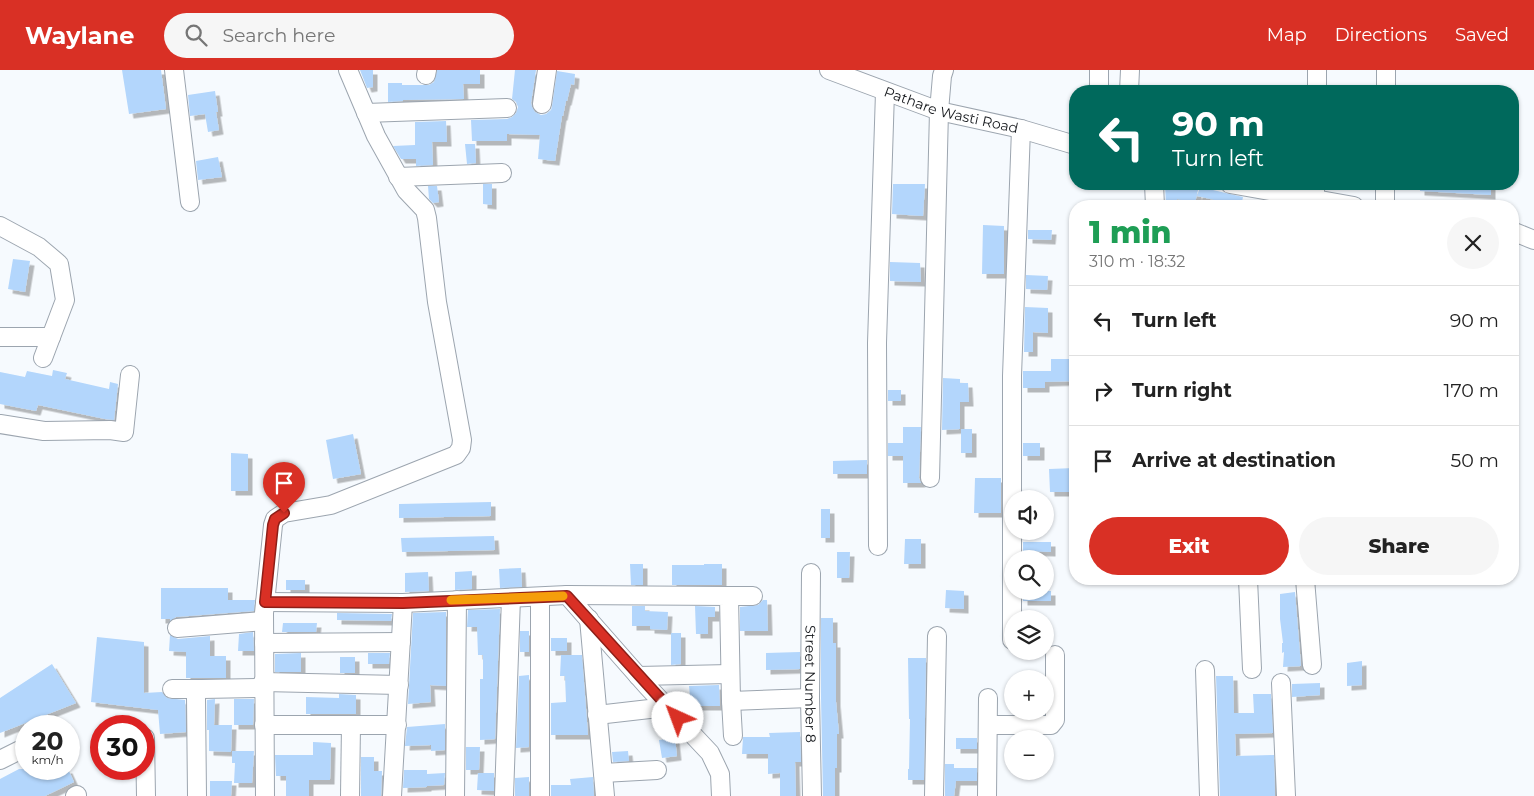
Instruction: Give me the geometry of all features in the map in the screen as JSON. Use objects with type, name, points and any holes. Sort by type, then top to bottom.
[{"type":"street","points":[[174,70],[190,202]]},
{"type":"street","points":[[265,796],[264,621],[275,519],[284,513],[331,505],[456,454],[461,448],[462,440],[437,302],[425,210],[411,197],[398,177],[376,136],[348,70]]},
{"type":"street","points":[[542,104],[547,70]]},
{"type":"street","name":"Pathare Wasti Road","points":[[829,70],[939,111],[1021,129],[1069,143]]},
{"type":"street","points":[[930,478],[939,111],[944,70]]},
{"type":"street","points":[[1099,70],[1099,85]]},
{"type":"street","points":[[1129,85],[1130,70]]},
{"type":"street","points":[[1316,85],[1317,70]]},
{"type":"street","points":[[1386,70],[1386,85]]},
{"type":"street","points":[[878,546],[877,343],[885,92]]},
{"type":"street","points":[[366,114],[507,108]]},
{"type":"street","points":[[1012,610],[1012,376],[1021,129]]},
{"type":"street","points":[[398,177],[502,173]]},
{"type":"street","points":[[1268,190],[1326,200]]},
{"type":"street","points":[[0,226],[39,247],[59,264],[65,300],[44,358]]},
{"type":"street","points":[[1519,234],[1534,240]]},
{"type":"street","points":[[0,337],[51,337]]},
{"type":"street","points":[[0,424],[44,431],[110,430],[124,432],[130,375]]},
{"type":"street","name":"Street Number 8","points":[[812,573],[810,698],[812,796]]},
{"type":"street","points":[[1248,585],[1252,668]]},
{"type":"street","points":[[1305,585],[1312,665]]},
{"type":"street","points":[[265,602],[403,603],[567,596],[753,596]]},
{"type":"street","points":[[567,596],[710,753],[720,774],[721,796]]},
{"type":"street","points":[[729,596],[732,736]]},
{"type":"street","points":[[540,597],[540,796]]},
{"type":"street","points":[[504,796],[511,598]]},
{"type":"street","points":[[455,796],[457,600]]},
{"type":"street","points":[[392,796],[403,603]]},
{"type":"street","points":[[589,619],[605,796]]},
{"type":"street","points":[[177,628],[264,621]]},
{"type":"street","points":[[934,796],[937,636]]},
{"type":"street","points":[[264,643],[401,642]]},
{"type":"street","points":[[988,725],[1051,725],[1055,720],[1055,654]]},
{"type":"street","points":[[1205,670],[1209,796]]},
{"type":"street","points":[[638,676],[730,674]]},
{"type":"street","points":[[1281,683],[1286,796]]},
{"type":"street","points":[[172,689],[264,685],[399,685]]},
{"type":"street","points":[[197,796],[196,697],[198,691],[202,689]]},
{"type":"street","points":[[731,701],[810,698]]},
{"type":"street","points":[[987,796],[988,698]]},
{"type":"street","points":[[597,714],[667,707]]},
{"type":"street","points":[[264,725],[396,726]]},
{"type":"street","points":[[350,796],[351,725]]},
{"type":"street","points":[[0,760],[15,752]]},
{"type":"street","points":[[603,773],[657,770]]},
{"type":"street","points":[[146,780],[146,796]]},
{"type":"building","points":[[122,70],[161,70],[166,109],[129,114]]},
{"type":"building","points":[[360,70],[373,70],[373,87],[367,88]]},
{"type":"building","points":[[437,70],[480,70],[480,84],[463,84],[464,99],[388,102],[388,83],[429,85],[434,82]]},
{"type":"building","points":[[515,70],[536,70],[531,103],[535,112],[541,115],[551,110],[557,71],[575,74],[574,85],[571,84],[562,116],[555,161],[538,159],[540,135],[507,134],[507,141],[472,141],[471,120],[507,119],[516,113],[518,107],[512,99]]},
{"type":"building","points":[[215,91],[219,130],[208,132],[205,114],[190,116],[188,95]]},
{"type":"building","points":[[446,121],[447,142],[432,142],[433,165],[416,166],[416,159],[401,159],[393,146],[415,145],[415,122]]},
{"type":"building","points":[[465,144],[475,144],[476,163],[467,164]]},
{"type":"building","points":[[218,157],[222,177],[198,180],[196,161]]},
{"type":"building","points":[[483,184],[492,184],[492,205],[483,204]]},
{"type":"building","points":[[893,184],[925,184],[923,216],[892,214]]},
{"type":"building","points":[[428,186],[437,186],[439,202],[433,203],[429,199]]},
{"type":"building","points":[[1165,190],[1198,190],[1196,200],[1166,200]]},
{"type":"building","points":[[1199,190],[1213,190],[1243,197],[1242,200],[1215,200],[1197,196]]},
{"type":"building","points":[[1491,190],[1491,195],[1420,191]]},
{"type":"building","points":[[983,225],[1004,226],[1004,274],[982,274]]},
{"type":"building","points":[[1028,230],[1052,230],[1051,240],[1028,239]]},
{"type":"building","points":[[13,259],[30,261],[25,292],[8,289]]},
{"type":"building","points":[[890,262],[920,263],[921,282],[890,281]]},
{"type":"building","points":[[1026,275],[1048,276],[1047,290],[1026,289]]},
{"type":"building","points":[[1025,307],[1048,308],[1048,333],[1033,332],[1033,352],[1024,352]]},
{"type":"building","points":[[1051,359],[1069,359],[1069,381],[1045,382],[1045,388],[1023,388],[1023,371],[1051,371]]},
{"type":"building","points":[[53,370],[67,373],[65,379],[109,389],[110,382],[118,384],[114,420],[38,405],[36,411],[0,404],[0,372],[25,377],[27,371],[52,376]]},
{"type":"building","points":[[943,378],[960,379],[960,383],[968,383],[969,402],[960,402],[960,429],[942,430]]},
{"type":"building","points":[[888,390],[901,390],[901,401],[888,401]]},
{"type":"building","points":[[903,427],[921,427],[919,478],[921,483],[903,483],[903,456],[888,456],[888,443],[903,443]]},
{"type":"building","points":[[961,429],[972,429],[972,453],[961,453]]},
{"type":"building","points":[[353,434],[361,474],[333,479],[326,440]]},
{"type":"building","points":[[1023,443],[1040,443],[1040,456],[1023,456]]},
{"type":"building","points":[[231,453],[248,454],[248,491],[231,491]]},
{"type":"building","points":[[867,460],[867,474],[833,474],[833,461]]},
{"type":"building","points":[[1069,468],[1069,492],[1054,492],[1054,490],[1050,490],[1049,469]]},
{"type":"building","points":[[975,478],[1001,478],[1001,513],[974,513]]},
{"type":"building","points":[[491,502],[491,516],[399,518],[399,504]]},
{"type":"building","points":[[821,509],[830,509],[830,538],[821,538]]},
{"type":"building","points":[[494,536],[495,550],[402,552],[401,538]]},
{"type":"building","points":[[905,539],[921,539],[921,564],[904,564]]},
{"type":"building","points":[[1023,542],[1051,542],[1051,550],[1023,550]]},
{"type":"building","points":[[837,552],[850,552],[849,578],[837,578]]},
{"type":"building","points":[[630,564],[643,564],[643,585],[631,585]]},
{"type":"building","points":[[722,564],[722,585],[672,585],[672,565]]},
{"type":"building","points":[[521,568],[522,587],[500,588],[499,569]]},
{"type":"building","points":[[472,571],[472,589],[455,590],[455,572]]},
{"type":"building","points":[[428,572],[429,591],[405,592],[405,573]]},
{"type":"building","points":[[286,580],[305,580],[305,590],[286,590]]},
{"type":"building","points":[[161,588],[228,588],[228,600],[255,600],[254,611],[176,617],[170,621],[170,619],[161,619]]},
{"type":"building","points":[[946,590],[964,591],[964,609],[945,608]]},
{"type":"building","points":[[1295,592],[1301,666],[1283,667],[1284,652],[1282,653],[1280,594]]},
{"type":"building","points":[[763,600],[767,600],[768,631],[740,631],[740,607],[758,605]]},
{"type":"building","points":[[1023,600],[1051,600],[1051,601]]},
{"type":"building","points":[[632,606],[645,606],[645,611],[668,612],[667,630],[650,629],[650,626],[632,626]]},
{"type":"building","points":[[695,606],[715,607],[715,617],[708,617],[708,634],[696,634]]},
{"type":"building","points":[[500,609],[495,739],[480,740],[480,679],[483,679],[483,655],[478,655],[477,627],[467,627],[468,610]]},
{"type":"building","points":[[446,612],[446,686],[430,685],[431,702],[408,704],[413,613]]},
{"type":"building","points":[[337,613],[392,614],[391,621],[337,620]]},
{"type":"building","points":[[821,618],[833,618],[833,643],[836,643],[836,702],[839,734],[837,734],[835,796],[823,796]]},
{"type":"building","points":[[283,623],[317,623],[316,632],[282,632]]},
{"type":"building","points":[[520,631],[529,631],[529,652],[520,652]]},
{"type":"building","points":[[253,632],[254,651],[238,651],[239,634]]},
{"type":"building","points":[[671,633],[681,633],[681,664],[671,665]]},
{"type":"building","points":[[170,635],[178,639],[210,636],[210,656],[226,656],[226,678],[186,678],[186,652],[169,651]]},
{"type":"building","points":[[97,637],[144,642],[144,693],[162,692],[167,698],[185,700],[186,732],[160,734],[158,710],[91,702]]},
{"type":"building","points":[[551,638],[567,638],[567,651],[551,651]]},
{"type":"building","points":[[800,652],[800,669],[766,670],[766,653]]},
{"type":"building","points":[[301,653],[301,672],[275,672],[275,654]]},
{"type":"building","points":[[368,653],[390,653],[389,664],[368,664]]},
{"type":"building","points":[[561,655],[582,655],[588,735],[551,735],[551,703],[566,702],[565,676],[560,676]]},
{"type":"building","points":[[340,657],[355,657],[355,673],[340,673]]},
{"type":"building","points":[[908,658],[926,658],[924,780],[908,780],[910,719]]},
{"type":"building","points":[[1362,661],[1362,685],[1347,686],[1347,663]]},
{"type":"building","points":[[52,664],[76,703],[46,715],[15,715],[15,727],[0,733],[0,698]]},
{"type":"building","points":[[529,675],[529,747],[516,748],[519,676]]},
{"type":"building","points":[[1216,676],[1233,676],[1234,713],[1254,713],[1253,694],[1271,694],[1273,733],[1235,734],[1236,756],[1274,755],[1275,796],[1220,796]]},
{"type":"building","points":[[1320,683],[1320,695],[1292,697],[1292,684]]},
{"type":"building","points":[[719,685],[720,706],[691,706],[689,686]]},
{"type":"building","points":[[339,694],[356,695],[356,714],[306,714],[306,697],[339,698]]},
{"type":"building","points":[[215,699],[214,725],[232,725],[231,752],[209,751],[207,700]]},
{"type":"building","points":[[234,699],[254,699],[253,725],[234,725]]},
{"type":"building","points":[[445,724],[445,750],[431,751],[431,745],[405,746],[407,727]]},
{"type":"building","points":[[800,732],[801,762],[795,762],[796,796],[780,796],[780,773],[768,774],[768,754],[742,754],[743,737],[770,737],[769,733]]},
{"type":"building","points":[[675,738],[677,756],[662,758],[659,740]]},
{"type":"building","points":[[956,738],[977,738],[977,749],[956,749]]},
{"type":"building","points":[[313,742],[331,743],[330,780],[309,780],[309,796],[286,796],[286,776],[276,776],[275,755],[313,755]]},
{"type":"building","points":[[466,747],[480,747],[479,770],[466,770]]},
{"type":"building","points":[[232,751],[254,751],[252,783],[234,783],[235,763],[232,763]]},
{"type":"building","points":[[628,751],[629,761],[613,762],[612,752]]},
{"type":"building","points":[[361,757],[374,757],[374,771],[382,771],[381,796],[361,796]]},
{"type":"building","points":[[945,764],[954,764],[954,768],[977,768],[977,781],[956,781],[954,796],[945,796]]},
{"type":"building","points":[[404,770],[427,770],[427,774],[445,773],[444,785],[403,788]]},
{"type":"building","points":[[15,771],[15,780],[73,780],[74,782],[45,796],[0,796],[0,779]]},
{"type":"building","points":[[478,773],[494,773],[494,791],[477,790]]},
{"type":"building","points":[[529,777],[529,796],[515,796],[515,778]]},
{"type":"building","points":[[593,777],[594,796],[551,796],[551,785],[571,785],[570,779]]},
{"type":"building","points":[[210,781],[232,781],[231,796],[210,796]]},
{"type":"slow traffic","points":[[451,600],[563,596]]},
{"type":"route","points":[[284,513],[275,519],[273,525],[265,602],[403,603],[567,596],[678,718]]}]
